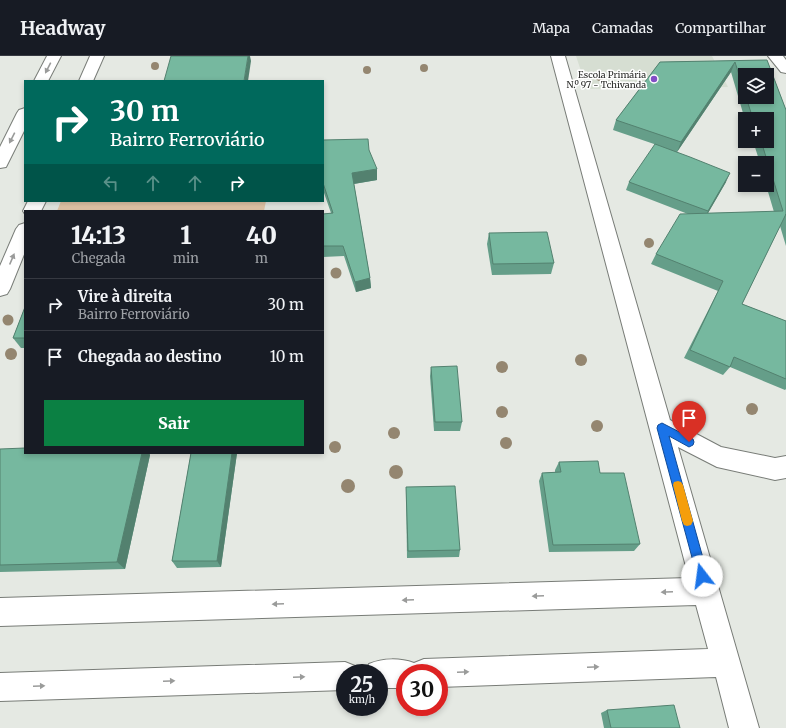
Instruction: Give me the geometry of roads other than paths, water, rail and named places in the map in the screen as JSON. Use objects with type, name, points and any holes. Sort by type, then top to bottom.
[{"type":"street","points":[[42,80],[54,56]]},
{"type":"street","points":[[86,80],[97,56]]},
{"type":"street","points":[[558,56],[744,728]]},
{"type":"street","points":[[775,56],[786,69]]},
{"type":"street","points":[[0,163],[24,115]]},
{"type":"street","points":[[0,289],[24,231]]},
{"type":"street","points":[[662,428],[717,457],[775,469],[786,467]]},
{"type":"street","points":[[0,612],[706,591]]},
{"type":"street","points":[[448,672],[726,663]]},
{"type":"street","points":[[0,687],[336,676]]},
{"type":"place","name":"Escola Primária N.º 97 - Tchivanda","points":[[654,79]]}]
